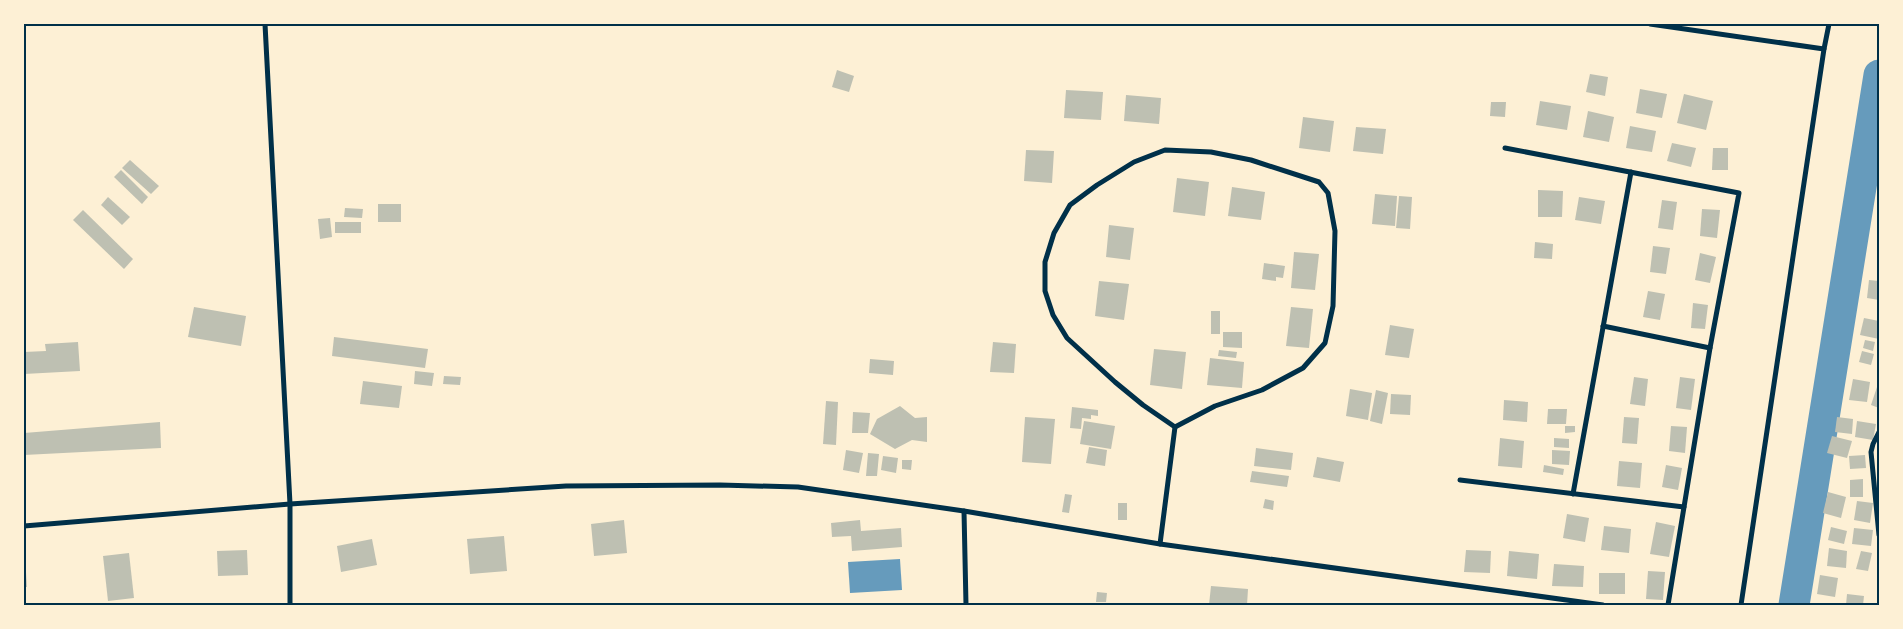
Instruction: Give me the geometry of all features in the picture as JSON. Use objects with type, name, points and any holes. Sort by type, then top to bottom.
[{"type":"street","points":[[265,24],[290,504],[290,605]]},
{"type":"street","points":[[1650,24],[1824,48]]},
{"type":"street","points":[[1741,605],[1829,24]]},
{"type":"street","points":[[1505,148],[1739,193],[1710,348],[1668,605]]},
{"type":"street","points":[[1165,150],[1211,152],[1251,160],[1319,182],[1328,193],[1335,231],[1332,306],[1325,343],[1303,368],[1262,390],[1215,406],[1175,427],[1143,405],[1088,358],[1067,338],[1053,315],[1045,291],[1045,262],[1054,233],[1070,205],[1096,185],[1134,162],[1165,150]]},
{"type":"street","points":[[1573,494],[1631,172]]},
{"type":"street","points":[[1603,326],[1710,348]]},
{"type":"street","points":[[1160,544],[1175,427]]},
{"type":"street","points":[[1879,432],[1873,444],[1871,460],[1879,535]]},
{"type":"street","points":[[1460,480],[1684,508]]},
{"type":"street","points":[[24,526],[290,504],[566,486],[720,485],[798,487],[964,511],[1160,544],[1603,605]]},
{"type":"street","points":[[964,511],[966,605]]},
{"type":"water","points":[[900,559],[902,590],[850,593],[848,562]]},
{"type":"building","points":[[837,70],[854,76],[849,92],[832,87]]},
{"type":"building","points":[[1590,74],[1608,77],[1605,96],[1586,92]]},
{"type":"building","points":[[1640,89],[1667,94],[1662,118],[1636,113]]},
{"type":"building","points":[[1066,90],[1103,92],[1101,120],[1064,118]]},
{"type":"building","points":[[1684,94],[1713,101],[1706,130],[1677,123]]},
{"type":"building","points":[[1126,95],[1161,98],[1159,124],[1124,121]]},
{"type":"building","points":[[1540,101],[1571,106],[1567,130],[1536,125]]},
{"type":"building","points":[[1491,102],[1506,102],[1505,117],[1490,116]]},
{"type":"building","points":[[1588,111],[1614,117],[1609,142],[1583,137]]},
{"type":"building","points":[[1303,117],[1334,121],[1330,152],[1299,148]]},
{"type":"building","points":[[1630,126],[1656,131],[1652,152],[1626,148]]},
{"type":"building","points":[[1356,127],[1386,129],[1383,154],[1353,151]]},
{"type":"building","points":[[1672,143],[1696,148],[1691,167],[1667,161]]},
{"type":"building","points":[[1713,148],[1728,148],[1728,170],[1712,170]]},
{"type":"building","points":[[1026,150],[1054,151],[1052,183],[1024,181]]},
{"type":"building","points":[[130,160],[159,186],[151,194],[122,168]]},
{"type":"building","points":[[121,170],[148,197],[142,204],[114,177]]},
{"type":"building","points":[[1177,178],[1209,182],[1205,216],[1173,212]]},
{"type":"building","points":[[1232,187],[1265,192],[1261,220],[1228,216]]},
{"type":"building","points":[[1538,190],[1563,191],[1562,217],[1538,217]]},
{"type":"building","points":[[1375,194],[1397,196],[1395,226],[1372,224]]},
{"type":"building","points":[[1399,196],[1412,197],[1410,229],[1396,228]]},
{"type":"building","points":[[108,197],[130,217],[122,225],[101,205]]},
{"type":"building","points":[[1579,197],[1605,201],[1601,224],[1575,220]]},
{"type":"building","points":[[1662,200],[1677,202],[1673,230],[1658,228]]},
{"type":"building","points":[[378,204],[401,204],[401,222],[378,222]]},
{"type":"building","points":[[345,208],[363,209],[362,218],[344,217]]},
{"type":"building","points":[[1702,209],[1720,210],[1717,238],[1700,236]]},
{"type":"building","points":[[83,210],[133,259],[124,269],[73,220]]},
{"type":"building","points":[[330,218],[332,237],[320,239],[318,219]]},
{"type":"building","points":[[335,222],[361,222],[361,233],[335,233]]},
{"type":"building","points":[[1109,225],[1134,228],[1130,260],[1106,257]]},
{"type":"building","points":[[1535,242],[1553,244],[1552,259],[1534,258]]},
{"type":"building","points":[[1653,246],[1670,248],[1666,274],[1650,272]]},
{"type":"building","points":[[1294,252],[1319,254],[1315,290],[1291,288]]},
{"type":"building","points":[[1700,253],[1716,257],[1710,283],[1695,280]]},
{"type":"building","points":[[1264,263],[1285,266],[1283,278],[1276,277],[1276,281],[1262,279]]},
{"type":"building","points":[[1869,280],[1879,281],[1879,300],[1867,298]]},
{"type":"building","points":[[1099,281],[1129,284],[1124,320],[1095,316]]},
{"type":"building","points":[[1648,291],[1665,294],[1660,320],[1643,317]]},
{"type":"building","points":[[1693,303],[1708,305],[1705,329],[1691,328]]},
{"type":"building","points":[[194,307],[246,316],[241,346],[188,337]]},
{"type":"building","points":[[1291,307],[1313,309],[1309,348],[1286,346]]},
{"type":"building","points":[[1211,311],[1220,311],[1220,334],[1211,334]]},
{"type":"building","points":[[1864,318],[1879,321],[1879,339],[1860,335]]},
{"type":"building","points":[[1390,325],[1414,329],[1409,358],[1385,355]]},
{"type":"building","points":[[1223,332],[1242,332],[1242,348],[1223,347]]},
{"type":"building","points":[[334,337],[428,349],[425,368],[332,356]]},
{"type":"building","points":[[1865,340],[1875,342],[1873,351],[1863,348]]},
{"type":"building","points":[[78,342],[80,371],[24,374],[24,352],[46,351],[45,344]]},
{"type":"building","points":[[993,342],[1016,344],[1014,373],[990,372]]},
{"type":"building","points":[[1154,349],[1186,352],[1182,389],[1150,385]]},
{"type":"building","points":[[1219,350],[1237,352],[1236,358],[1218,356]]},
{"type":"building","points":[[1862,351],[1874,354],[1871,365],[1859,362]]},
{"type":"building","points":[[1210,358],[1244,362],[1242,388],[1207,385]]},
{"type":"building","points":[[870,359],[894,361],[893,375],[869,373]]},
{"type":"building","points":[[415,371],[434,373],[432,386],[414,384]]},
{"type":"building","points":[[444,376],[461,377],[460,385],[443,384]]},
{"type":"building","points":[[1634,377],[1648,379],[1645,406],[1630,404]]},
{"type":"building","points":[[1680,377],[1695,379],[1691,410],[1676,408]]},
{"type":"building","points":[[1853,379],[1870,382],[1867,402],[1849,400]]},
{"type":"building","points":[[363,381],[402,386],[399,408],[360,404]]},
{"type":"building","points":[[1877,387],[1879,388],[1879,408],[1871,405]]},
{"type":"building","points":[[1350,389],[1372,393],[1368,420],[1346,416]]},
{"type":"building","points":[[1376,390],[1388,393],[1382,424],[1370,421]]},
{"type":"building","points":[[1391,394],[1411,395],[1410,415],[1390,414]]},
{"type":"building","points":[[1504,400],[1528,402],[1527,422],[1503,420]]},
{"type":"building","points":[[826,401],[838,402],[836,445],[823,444]]},
{"type":"building","points":[[900,406],[915,418],[927,417],[927,442],[912,440],[895,449],[870,434],[877,419]]},
{"type":"building","points":[[1072,407],[1098,410],[1098,416],[1091,415],[1091,419],[1082,418],[1081,429],[1070,428]]},
{"type":"building","points":[[1548,409],[1567,409],[1566,424],[1547,424]]},
{"type":"building","points":[[853,412],[870,413],[868,433],[852,433]]},
{"type":"building","points":[[1025,417],[1055,419],[1051,464],[1022,462]]},
{"type":"building","points":[[1624,417],[1639,418],[1637,444],[1622,443]]},
{"type":"building","points":[[1837,417],[1853,419],[1852,434],[1835,432]]},
{"type":"building","points":[[1084,421],[1115,426],[1111,449],[1080,444]]},
{"type":"building","points":[[1857,421],[1876,424],[1873,440],[1855,437]]},
{"type":"building","points":[[160,422],[161,448],[24,455],[24,433]]},
{"type":"building","points":[[1565,426],[1575,426],[1575,432],[1565,433]]},
{"type":"building","points":[[1671,426],[1687,427],[1685,453],[1669,451]]},
{"type":"building","points":[[1832,436],[1852,441],[1847,458],[1827,453]]},
{"type":"building","points":[[1500,438],[1524,441],[1522,468],[1498,466]]},
{"type":"building","points":[[1554,438],[1569,439],[1569,448],[1554,447]]},
{"type":"building","points":[[1089,447],[1107,450],[1105,466],[1086,463]]},
{"type":"building","points":[[1256,448],[1293,453],[1291,470],[1254,466]]},
{"type":"building","points":[[846,450],[863,453],[859,473],[843,470]]},
{"type":"building","points":[[1552,450],[1570,451],[1569,465],[1552,464]]},
{"type":"building","points":[[868,453],[879,454],[877,476],[866,476]]},
{"type":"building","points":[[1865,455],[1866,468],[1850,469],[1849,456]]},
{"type":"building","points":[[883,456],[898,458],[896,473],[881,470]]},
{"type":"building","points":[[1317,457],[1344,462],[1340,482],[1313,477]]},
{"type":"building","points":[[902,460],[912,460],[911,470],[902,469]]},
{"type":"building","points":[[1619,461],[1642,463],[1640,488],[1617,486]]},
{"type":"building","points":[[1544,465],[1564,469],[1563,475],[1543,472]]},
{"type":"building","points":[[1666,465],[1682,468],[1678,490],[1662,487]]},
{"type":"building","points":[[1252,471],[1289,476],[1287,487],[1250,482]]},
{"type":"building","points":[[1863,479],[1863,497],[1850,497],[1850,480]]},
{"type":"building","points":[[1828,492],[1846,497],[1841,518],[1823,513]]},
{"type":"building","points":[[1065,494],[1072,495],[1069,513],[1062,512]]},
{"type":"building","points":[[1265,499],[1274,501],[1273,510],[1263,508]]},
{"type":"building","points":[[1857,501],[1873,503],[1870,523],[1854,520]]},
{"type":"building","points":[[1118,503],[1127,503],[1127,520],[1118,520]]},
{"type":"building","points":[[1567,514],[1589,518],[1585,542],[1563,538]]},
{"type":"building","points":[[624,520],[627,553],[594,556],[591,524]]},
{"type":"building","points":[[860,520],[861,531],[901,528],[902,547],[852,551],[851,536],[832,537],[831,523]]},
{"type":"building","points":[[1656,522],[1675,526],[1669,557],[1650,554]]},
{"type":"building","points":[[1604,526],[1631,529],[1629,553],[1601,550]]},
{"type":"building","points":[[1831,527],[1847,531],[1844,544],[1828,540]]},
{"type":"building","points":[[1854,528],[1873,530],[1871,546],[1852,544]]},
{"type":"building","points":[[504,536],[507,571],[470,574],[467,539]]},
{"type":"building","points":[[372,539],[377,565],[341,572],[337,546]]},
{"type":"building","points":[[1829,548],[1847,551],[1846,568],[1827,566]]},
{"type":"building","points":[[247,550],[248,575],[218,576],[217,551]]},
{"type":"building","points":[[1466,550],[1491,551],[1490,573],[1464,572]]},
{"type":"building","points":[[1509,551],[1539,554],[1537,579],[1507,576]]},
{"type":"building","points":[[1861,551],[1872,553],[1868,571],[1856,569]]},
{"type":"building","points":[[129,553],[134,598],[108,601],[103,556]]},
{"type":"building","points":[[25,557],[27,587],[24,587]]},
{"type":"building","points":[[1554,564],[1584,566],[1583,587],[1552,586]]},
{"type":"building","points":[[1648,571],[1665,572],[1663,600],[1646,599]]},
{"type":"building","points":[[1599,573],[1625,573],[1625,594],[1599,594]]},
{"type":"building","points":[[1820,575],[1838,578],[1835,597],[1817,594]]},
{"type":"building","points":[[1211,586],[1248,589],[1247,605],[1209,605]]},
{"type":"building","points":[[1097,592],[1107,593],[1106,602],[1096,602]]},
{"type":"building","points":[[1847,594],[1864,596],[1863,605],[1846,605]]},
{"type":"waterway","points":[[1794,605],[1879,75]]}]
